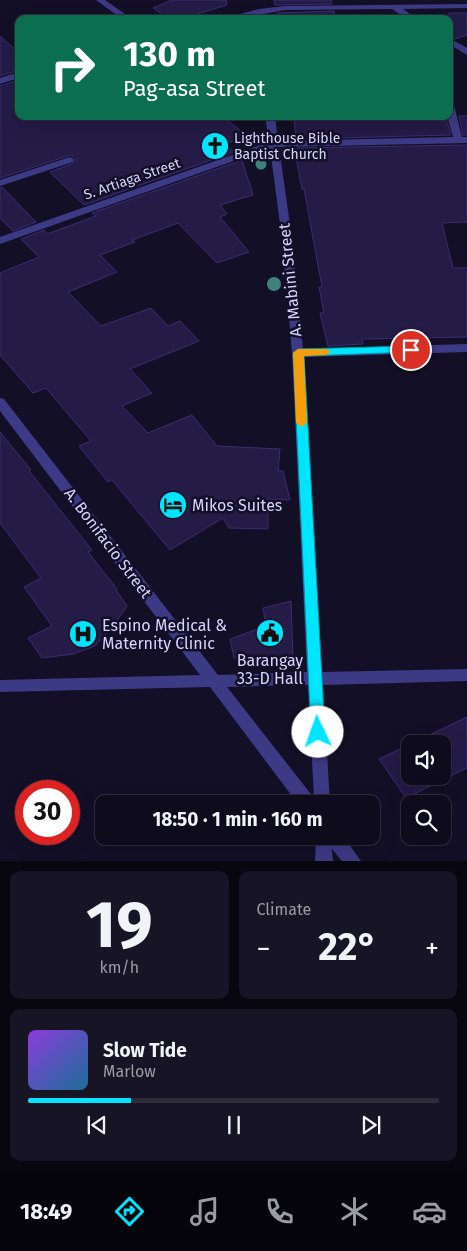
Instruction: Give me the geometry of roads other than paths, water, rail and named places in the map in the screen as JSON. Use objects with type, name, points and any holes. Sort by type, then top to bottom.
[{"type":"street","points":[[100,0],[122,15]]},
{"type":"street","points":[[393,6],[407,15]]},
{"type":"street","points":[[259,15],[285,8],[467,6]]},
{"type":"street","points":[[453,43],[467,52]]},
{"type":"street","points":[[0,81],[15,76]]},
{"type":"street","points":[[453,115],[463,140]]},
{"type":"street","name":"A. Mabini Street","points":[[270,120],[287,239],[298,353],[322,795]]},
{"type":"street","name":"S. Artiaga Street","points":[[0,241],[273,144],[463,140]]},
{"type":"street","points":[[0,183],[70,160]]},
{"type":"street","points":[[298,353],[467,348]]},
{"type":"street","name":"A. Bonifacio Street","points":[[0,402],[301,795]]},
{"type":"street","points":[[0,686],[315,677],[467,675]]},
{"type":"street","points":[[324,845],[324,861]]},
{"type":"street","points":[[340,845],[352,861]]},
{"type":"place","name":"Lighthouse Bible Baptist Church","points":[[215,146]]},
{"type":"place","name":"Mikos Suites","points":[[173,505]]},
{"type":"place","name":"Barangay 33-D Hall","points":[[270,633]]},
{"type":"place","name":"Espino Medical & Maternity Clinic","points":[[83,634]]}]
